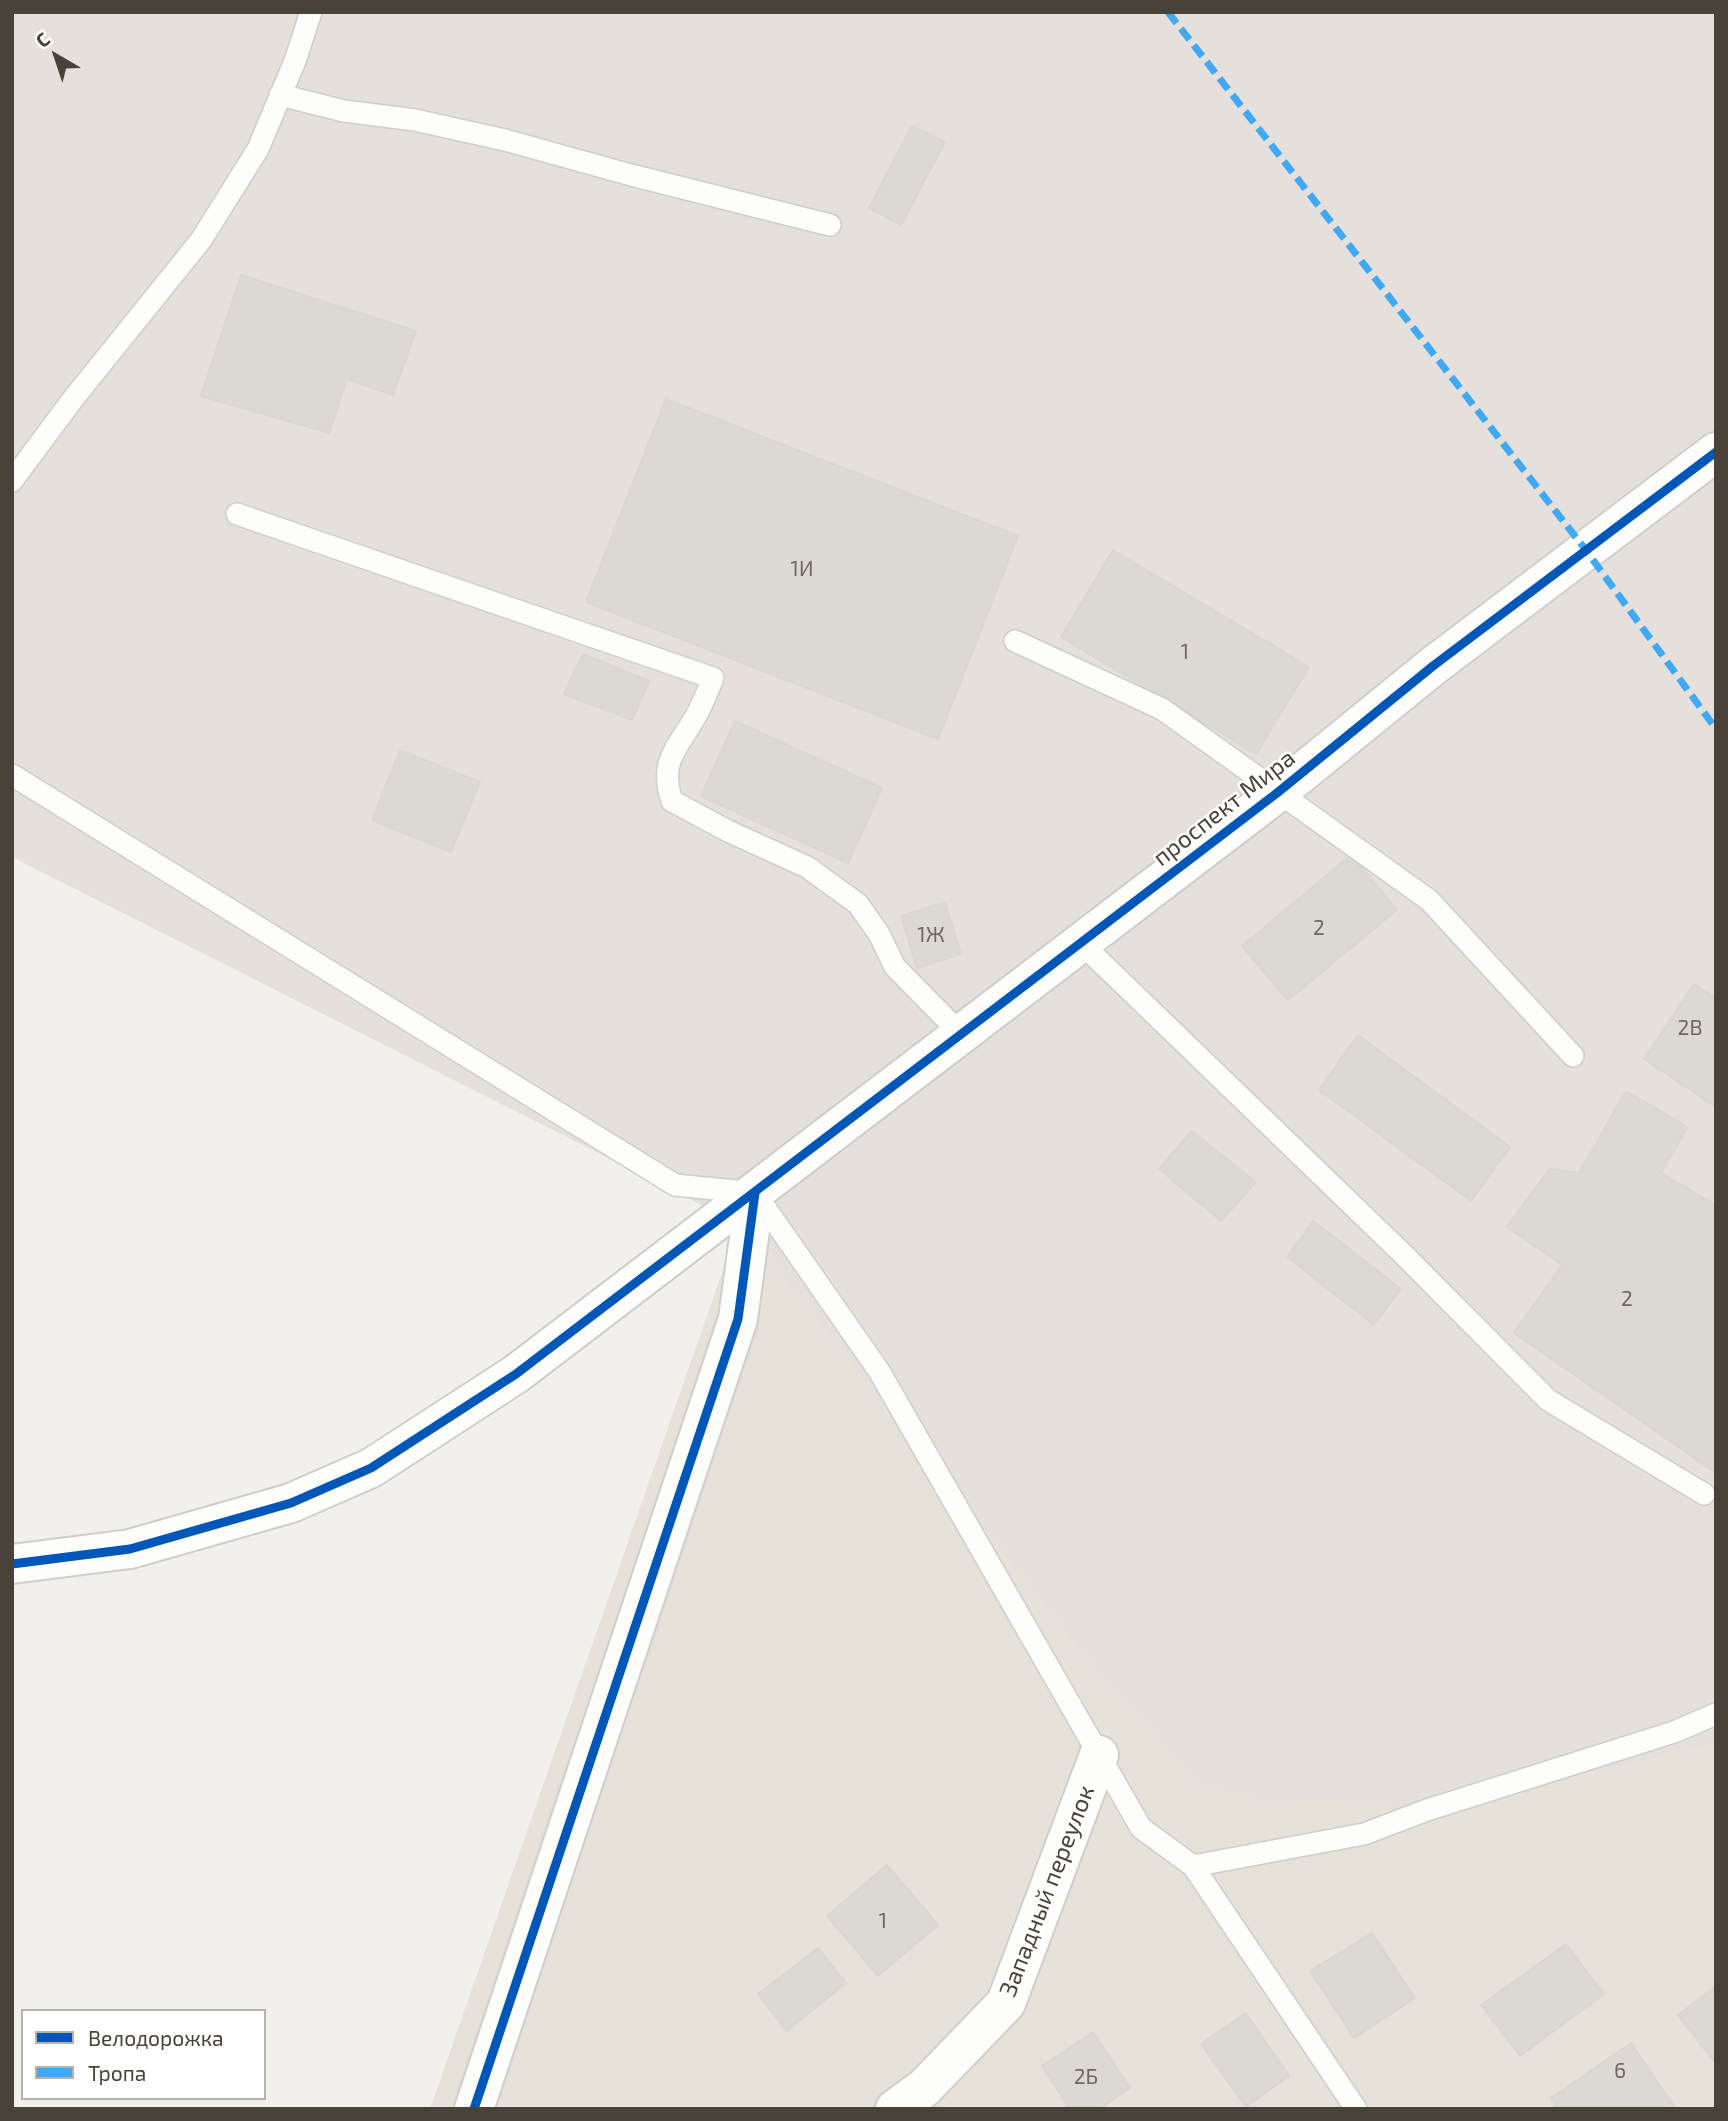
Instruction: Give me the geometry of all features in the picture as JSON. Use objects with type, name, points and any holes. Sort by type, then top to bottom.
[{"type":"street","name":"проспект Мира","points":[[12,1564],[130,1549],[291,1503],[371,1468],[516,1374],[1277,793],[1433,666],[1716,452]]},
{"type":"street","points":[[474,2109],[738,1319],[755,1193]]},
{"type":"street","name":"Западный переулок","points":[[895,2109],[924,2088],[1006,2003],[1099,1755]]},
{"type":"lane","points":[[12,481],[73,399],[201,240],[258,149],[295,61],[311,12]]},
{"type":"lane","points":[[281,95],[344,111],[415,120],[505,140],[830,225]]},
{"type":"lane","points":[[237,514],[713,678],[697,714],[672,752],[666,782],[672,801],[728,831],[807,867],[858,904],[879,934],[895,967],[962,1035]]},
{"type":"lane","points":[[1015,641],[1162,709],[1429,900],[1573,1056]]},
{"type":"lane","points":[[12,775],[675,1185],[755,1193],[879,1371],[1142,1828],[1193,1866],[1356,2109]]},
{"type":"lane","points":[[1081,943],[1394,1246],[1548,1400],[1704,1494]]},
{"type":"lane","points":[[1193,1866],[1364,1834],[1427,1810],[1674,1732],[1716,1714]]},
{"type":"shaded area","points":[[12,12],[1716,12],[1716,1745],[1427,1810],[1257,1800],[1201,1788],[1081,1653],[739,1224],[12,857]]},
{"type":"shaded area","points":[[739,1224],[1081,1653],[1427,1810],[1716,1745],[1716,2109],[430,2109]]},
{"type":"building","points":[[912,126],[945,142],[901,225],[869,208]]},
{"type":"building","points":[[241,275],[416,331],[393,395],[347,379],[329,433],[201,396]]},
{"type":"building","points":[[666,399],[1018,536],[938,739],[586,602]]},
{"type":"building","points":[[1113,550],[1309,667],[1256,754],[1061,637]]},
{"type":"building","points":[[583,654],[649,681],[632,720],[564,694]]},
{"type":"building","points":[[735,721],[882,788],[848,863],[701,796]]},
{"type":"building","points":[[400,750],[480,782],[451,852],[372,820]]},
{"type":"building","points":[[1351,855],[1397,910],[1288,1000],[1242,946]]},
{"type":"building","points":[[945,902],[961,954],[917,968],[901,916]]},
{"type":"building","points":[[1694,984],[1716,998],[1716,1107],[1644,1059]]},
{"type":"building","points":[[1358,1035],[1510,1147],[1471,1201],[1319,1090]]},
{"type":"building","points":[[1626,1091],[1688,1127],[1661,1173],[1716,1205],[1716,1473],[1514,1333],[1562,1265],[1507,1227],[1549,1169],[1579,1173]]},
{"type":"building","points":[[1192,1131],[1256,1182],[1221,1221],[1159,1169]]},
{"type":"building","points":[[1313,1221],[1401,1289],[1374,1325],[1287,1257]]},
{"type":"building","points":[[887,1865],[938,1925],[878,1976],[827,1916]]},
{"type":"building","points":[[1372,1933],[1415,1998],[1354,2038],[1310,1971]]},
{"type":"building","points":[[1566,1944],[1604,1994],[1520,2056],[1481,2005]]},
{"type":"building","points":[[818,1948],[846,1983],[787,2031],[758,1994]]},
{"type":"building","points":[[1716,1986],[1716,2064],[1678,2015]]},
{"type":"building","points":[[1246,2013],[1289,2076],[1246,2107],[1201,2044]]},
{"type":"building","points":[[1093,2032],[1130,2088],[1100,2109],[1070,2109],[1042,2066]]},
{"type":"building","points":[[1631,2043],[1676,2109],[1558,2109],[1551,2098]]},
{"type":"marked path","points":[[1168,12],[1585,549],[1716,729]]},
{"type":"cycle path","points":[[12,1564],[130,1549],[291,1503],[371,1468],[516,1374],[1277,793],[1433,666],[1716,452]]},
{"type":"cycle path","points":[[474,2109],[738,1319],[755,1193]]}]
